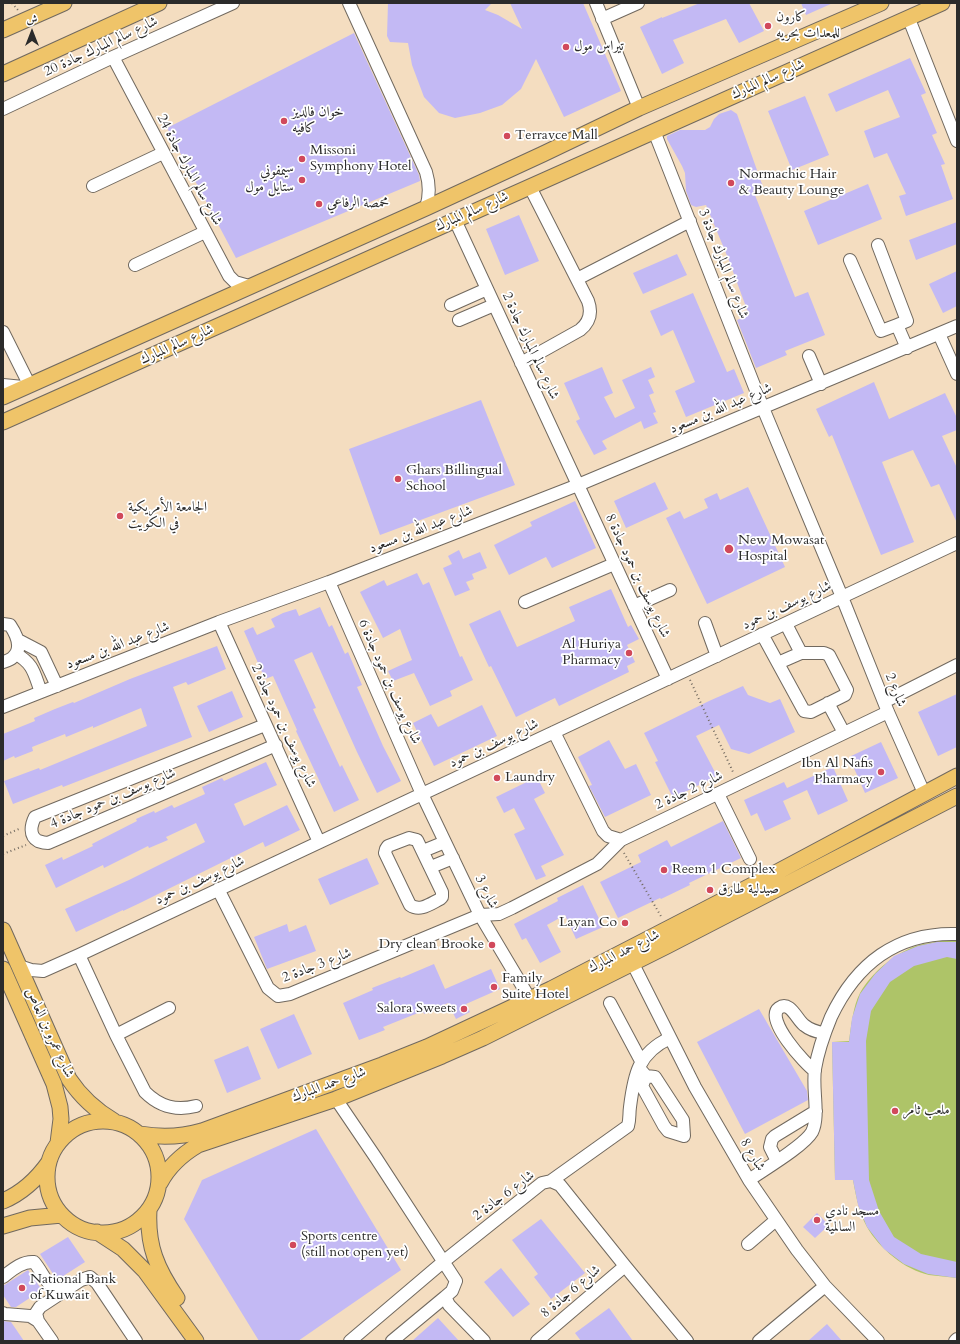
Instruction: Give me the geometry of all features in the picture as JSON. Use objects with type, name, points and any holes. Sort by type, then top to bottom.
[{"type":"main road","points":[[3,30],[64,3]]},
{"type":"main road","points":[[3,74],[159,3]]},
{"type":"main road","name":"شارع سالم المبارك","points":[[3,422],[942,3]]},
{"type":"main road","name":"شارع سالم المبارك","points":[[3,397],[426,208],[638,108],[879,4]]},
{"type":"main road","points":[[776,48],[775,59],[777,64],[786,72]]},
{"type":"main road","points":[[745,61],[754,73],[752,87]]},
{"type":"main road","points":[[508,170],[507,179],[509,184],[517,190],[526,188]]},
{"type":"main road","points":[[482,182],[487,184],[494,193],[491,204]]},
{"type":"main road","name":"شارع حمد المبارك","points":[[140,1134],[165,1137],[202,1131],[427,1047],[530,999],[668,929],[957,776]]},
{"type":"main road","name":"شارع حمد المبارك","points":[[160,1183],[169,1167],[182,1155],[198,1146],[336,1099],[442,1056],[529,1016],[633,964],[957,796]]},
{"type":"main road","name":"شارع عمرو بن العاص","points":[[3,930],[69,1079],[84,1099],[115,1122]]},
{"type":"main road","name":"شارع عمرو بن العاص","points":[[3,969],[58,1096],[60,1113],[58,1143]]},
{"type":"main road","points":[[3,1201],[26,1187],[42,1172],[49,1162],[58,1143],[68,1133],[79,1126],[97,1121],[115,1122],[133,1128],[147,1140],[156,1156],[159,1169],[160,1183],[158,1192],[149,1210],[126,1228],[117,1231],[97,1232],[78,1227],[62,1215],[54,1204],[49,1190],[47,1172],[49,1162]]},
{"type":"main road","points":[[149,1210],[148,1227],[150,1244],[158,1266],[176,1297],[208,1341]]},
{"type":"main road","points":[[3,1226],[30,1218],[62,1215]]},
{"type":"main road","points":[[97,1232],[123,1249],[140,1265],[195,1341]]},
{"type":"street","name":"شارع سالم المبارك جادة 20","points":[[3,109],[233,3]]},
{"type":"street","points":[[349,3],[426,172],[430,187],[426,208]]},
{"type":"street","points":[[596,3],[638,108]]},
{"type":"street","points":[[602,19],[638,3]]},
{"type":"street","points":[[909,18],[957,141]]},
{"type":"street","name":"شارع سالم المبارك جادة 24","points":[[113,58],[228,276],[235,282],[249,286]]},
{"type":"street","name":"شارع سالم المبارك جادة 3","points":[[654,131],[763,408],[842,597]]},
{"type":"street","points":[[93,186],[163,153]]},
{"type":"street","points":[[521,363],[580,330],[587,324],[590,315],[590,306],[577,279],[526,188]]},
{"type":"street","name":"شارع سالم المبارك جادة 2","points":[[455,220],[578,485]]},
{"type":"street","points":[[577,279],[690,221]]},
{"type":"street","points":[[135,265],[205,232]]},
{"type":"street","points":[[850,260],[881,331],[907,321],[878,245]]},
{"type":"street","points":[[451,304],[487,289]]},
{"type":"street","points":[[459,320],[494,305]]},
{"type":"street","points":[[897,325],[907,348]]},
{"type":"street","name":"شارع عبد الله بن مسعود","points":[[3,707],[219,622],[329,582],[578,485],[957,326]]},
{"type":"street","points":[[3,332],[26,386],[3,384]]},
{"type":"street","points":[[939,334],[957,374]]},
{"type":"street","points":[[809,356],[821,384]]},
{"type":"street","name":"شارع يوسف بن حمود جادة 8","points":[[578,485],[668,678]]},
{"type":"street","name":"شارع يوسف بن حمود","points":[[43,971],[957,543]]},
{"type":"street","points":[[525,602],[614,564]]},
{"type":"street","name":"شارع يوسف بن حمود جادة 6","points":[[329,582],[422,794]]},
{"type":"street","points":[[634,606],[670,590]]},
{"type":"street","name":"شارع 2","points":[[842,597],[886,707],[924,793]]},
{"type":"street","name":"شارع يوسف بن حمود جادة 2","points":[[219,622],[319,842]]},
{"type":"street","points":[[705,623],[717,656]]},
{"type":"street","points":[[3,624],[10,625],[18,640],[18,650],[16,654],[13,658],[3,662]]},
{"type":"street","points":[[786,624],[801,653]]},
{"type":"street","points":[[762,634],[804,711],[811,712],[845,695],[847,690],[846,686],[830,655],[824,653],[801,653],[778,663]]},
{"type":"street","points":[[18,640],[41,652],[57,686]]},
{"type":"street","points":[[16,654],[26,660],[30,666],[41,692]]},
{"type":"street","name":"شارع 2 جادة 2","points":[[480,916],[499,914],[562,883],[597,864],[620,841],[844,733],[957,665]]},
{"type":"street","points":[[828,704],[844,733]]},
{"type":"street","name":"شارع يوسف بن حمود جادة 4","points":[[266,724],[35,817],[32,824],[32,834],[37,841],[48,843],[276,745]]},
{"type":"street","points":[[554,732],[603,830],[608,836],[620,841]]},
{"type":"street","name":"شارع 3","points":[[422,794],[480,916],[530,999]]},
{"type":"street","points":[[718,794],[750,859]]},
{"type":"street","points":[[409,838],[417,840],[423,851],[442,892],[442,897],[419,909],[410,905],[385,853],[388,846],[409,838]]},
{"type":"street","points":[[423,851],[445,842]]},
{"type":"street","points":[[431,867],[453,858]]},
{"type":"street","name":"شارع 3 جادة 2","points":[[218,889],[268,988],[278,996],[290,994],[480,916]]},
{"type":"street","points":[[749,1180],[803,1143],[808,1138],[815,1125],[815,1071],[820,1045],[837,1005],[861,971],[878,956],[898,944],[919,937],[941,933],[957,934]]},
{"type":"street","points":[[79,955],[116,1035],[145,1092],[151,1098],[164,1106],[180,1109],[196,1106]]},
{"type":"street","name":"شارع 8","points":[[633,964],[695,1087],[749,1180],[776,1220],[825,1286],[878,1341]]},
{"type":"street","points":[[19,966],[30,970],[43,971]]},
{"type":"street","points":[[30,991],[35,981],[43,971]]},
{"type":"street","points":[[610,1003],[642,1068],[642,1086],[664,1126],[668,1131],[684,1136],[683,1120],[655,1077],[642,1068]]},
{"type":"street","points":[[815,1071],[792,1048],[777,1022],[775,1017],[776,1012],[779,1008],[784,1006],[790,1008],[800,1022],[811,1030],[824,1033]]},
{"type":"street","points":[[116,1035],[169,1008]]},
{"type":"street","points":[[551,1181],[628,1126],[634,1080],[659,1044],[670,1038]]},
{"type":"street","points":[[336,1099],[456,1281],[452,1291],[392,1341]]},
{"type":"street","points":[[777,1161],[770,1147],[774,1136],[816,1111]]},
{"type":"street","name":"شارع 6 جادة 2","points":[[350,1341],[443,1262],[542,1183],[551,1181],[560,1185],[688,1341]]},
{"type":"street","points":[[748,1244],[776,1220]]},
{"type":"street","points":[[3,1277],[16,1267],[27,1262],[34,1262],[48,1283],[53,1287],[63,1289],[69,1288]]},
{"type":"street","name":"شارع 6 جادة 8","points":[[537,1341],[625,1266]]},
{"type":"street","points":[[52,1341],[38,1321],[36,1313],[40,1307],[81,1280],[90,1277],[97,1283],[136,1341]]},
{"type":"street","points":[[759,1341],[825,1286]]},
{"type":"street","points":[[445,1297],[449,1305],[484,1341]]},
{"type":"street","points":[[3,1313],[30,1316],[38,1321]]},
{"type":"path","points":[[686,670],[739,784]]},
{"type":"path","points":[[3,836],[32,824]]},
{"type":"path","points":[[3,854],[37,841]]},
{"type":"path","points":[[620,841],[668,929]]},
{"type":"green space","name":"ملعب ثامر","points":[[947,940],[957,941],[957,1278],[929,1275],[920,1272],[894,1257],[878,1243],[864,1222],[853,1180],[835,1180],[832,1042],[849,1041],[854,1010],[860,993],[877,971],[908,949],[928,943]]},
{"type":"building","points":[[388,3],[492,3],[485,10],[498,15],[522,29],[510,3],[583,3],[621,91],[564,117],[536,59],[521,89],[502,105],[480,113],[455,118],[439,113],[424,97],[412,65],[408,43],[390,42],[387,36]]},
{"type":"building","points":[[700,3],[749,3],[764,31],[739,43],[726,19],[673,40],[684,63],[662,74],[640,27]]},
{"type":"building","points":[[801,3],[833,3],[806,15]]},
{"type":"building","points":[[354,33],[419,175],[420,181],[236,258],[167,128]]},
{"type":"building","points":[[910,58],[926,93],[921,95],[937,133],[932,135],[945,164],[941,165],[953,199],[906,216],[899,196],[906,194],[887,153],[874,158],[864,131],[900,117],[888,90],[836,112],[828,94]]},
{"type":"building","points":[[805,96],[829,155],[792,170],[768,111]]},
{"type":"building","points":[[731,110],[737,114],[763,187],[753,190],[795,297],[808,292],[825,335],[785,351],[787,355],[756,368],[737,320],[749,315],[728,258],[706,205],[696,207],[691,205],[686,191],[685,173],[667,139],[667,136],[680,130],[705,130],[710,127],[714,119],[719,114]]},
{"type":"building","points":[[868,184],[882,219],[818,245],[804,211]]},
{"type":"building","points":[[519,215],[539,261],[505,275],[486,229]]},
{"type":"building","points":[[957,222],[957,244],[916,260],[909,240]]},
{"type":"building","points":[[677,254],[687,275],[643,294],[633,273]]},
{"type":"building","points":[[957,271],[957,306],[943,313],[929,284]]},
{"type":"building","points":[[693,293],[727,372],[734,369],[744,393],[686,417],[675,391],[695,382],[673,330],[661,336],[650,311]]},
{"type":"building","points":[[602,367],[613,393],[604,397],[615,418],[635,408],[622,380],[651,367],[655,377],[648,380],[654,393],[649,395],[656,412],[653,413],[658,423],[644,429],[641,421],[602,441],[607,449],[594,455],[576,421],[580,419],[564,383]]},
{"type":"building","points":[[874,382],[889,419],[945,393],[957,418],[957,430],[942,436],[957,468],[957,523],[939,484],[931,487],[913,450],[882,462],[914,542],[881,555],[832,435],[829,437],[816,409]]},
{"type":"building","points":[[481,400],[515,485],[380,535],[349,449]]},
{"type":"building","points":[[655,482],[668,509],[626,528],[614,501]]},
{"type":"building","name":"New Mowasat Hospital","points":[[748,487],[785,567],[707,604],[666,518],[680,511],[684,519],[708,508],[704,499],[717,493],[720,500]]},
{"type":"building","points":[[575,501],[596,548],[552,568],[546,557],[509,575],[494,545],[532,526],[530,522]]},
{"type":"building","points":[[459,550],[463,559],[480,552],[487,568],[472,574],[474,579],[466,582],[470,590],[455,596],[443,568],[452,564],[448,556]]},
{"type":"building","points":[[417,573],[423,585],[429,582],[460,657],[462,656],[473,680],[450,691],[452,696],[430,706],[414,673],[393,681],[388,671],[412,660],[400,629],[383,638],[360,592],[384,580],[387,586]]},
{"type":"building","points":[[611,589],[628,627],[631,625],[639,639],[627,645],[635,662],[627,666],[629,672],[559,706],[555,698],[516,717],[491,666],[489,667],[469,624],[500,610],[517,647],[575,621],[569,607]]},
{"type":"building","points":[[320,607],[329,627],[332,625],[345,654],[348,652],[362,685],[357,687],[383,746],[401,781],[377,793],[312,652],[294,660],[316,708],[313,709],[340,767],[342,765],[359,800],[334,812],[296,731],[297,730],[273,676],[265,679],[244,631],[253,627],[257,635],[275,627],[271,619],[283,613],[296,609],[299,616]]},
{"type":"building","points":[[217,646],[226,669],[188,685],[186,682],[173,687],[192,737],[63,787],[62,785],[13,804],[4,781],[39,768],[40,770],[147,726],[141,708],[93,728],[93,726],[66,737],[65,734],[32,747],[33,751],[15,758],[14,756],[3,761],[3,734],[35,721],[34,718],[55,709],[73,702],[74,703],[130,679]]},
{"type":"building","points":[[743,686],[748,695],[770,703],[780,699],[795,732],[749,754],[731,749],[719,725],[696,736],[717,776],[673,798],[655,762],[658,761],[644,733]]},
{"type":"building","points":[[232,691],[243,717],[209,732],[197,706]]},
{"type":"building","points":[[957,694],[957,747],[938,756],[918,712]]},
{"type":"building","points":[[482,705],[497,736],[434,766],[413,723],[431,714],[438,727]]},
{"type":"building","points":[[609,740],[625,769],[636,764],[651,795],[605,817],[589,786],[592,785],[578,757]]},
{"type":"building","points":[[881,742],[898,778],[865,793],[849,757]]},
{"type":"building","points":[[266,762],[277,785],[234,804],[244,826],[287,805],[300,830],[265,847],[263,842],[140,903],[76,932],[65,909],[129,880],[205,842],[196,823],[166,837],[168,840],[149,848],[148,846],[104,868],[103,865],[56,888],[45,865],[62,857],[63,860],[93,846],[92,844],[137,821],[136,819],[154,811],[155,813],[172,805],[174,808],[205,794],[202,787],[222,778],[224,781]]},
{"type":"building","points":[[833,767],[848,801],[818,815],[807,790],[783,801],[791,819],[765,831],[757,813],[751,816],[744,800],[784,782],[787,788]]},
{"type":"building","points":[[537,777],[545,793],[534,799],[564,855],[541,866],[546,876],[536,880],[514,834],[525,829],[514,808],[504,813],[496,797]]},
{"type":"building","points":[[723,821],[741,858],[689,883],[690,885],[618,918],[600,882],[641,862],[638,855],[667,840],[671,847]]},
{"type":"building","points":[[367,858],[379,884],[330,905],[318,879]]},
{"type":"building","points":[[583,885],[603,927],[576,939],[565,915],[547,925],[561,952],[540,963],[526,938],[522,940],[514,924],[558,901],[557,898]]},
{"type":"building","points":[[287,924],[289,932],[306,925],[316,951],[267,969],[254,937]]},
{"type":"building","points":[[937,942],[957,942],[957,959],[947,957],[914,966],[890,982],[871,1011],[866,1041],[869,1180],[879,1211],[894,1237],[921,1254],[957,1262],[957,1278],[928,1274],[904,1264],[884,1249],[867,1227],[858,1205],[853,1180],[835,1180],[832,1042],[849,1042],[852,1018],[860,994],[875,974],[894,956],[918,946]]},
{"type":"building","points":[[434,964],[445,989],[491,969],[500,989],[466,1004],[470,1012],[456,1019],[448,1003],[424,1014],[423,1011],[383,1027],[385,1030],[359,1040],[343,1003],[373,990],[372,988]]},
{"type":"building","points":[[759,1009],[807,1091],[808,1100],[745,1134],[697,1042]]},
{"type":"building","points":[[294,1014],[312,1054],[278,1069],[260,1029]]},
{"type":"building","points":[[248,1046],[261,1079],[227,1093],[214,1060]]},
{"type":"building","name":"Sports centre (still not open yet)","points":[[316,1129],[401,1270],[298,1341],[259,1341],[184,1219],[202,1180]]},
{"type":"building","name":"مسجد نادي السالمية","points":[[817,1213],[829,1225],[815,1238],[803,1227]]},
{"type":"building","points":[[541,1219],[585,1273],[551,1299],[534,1277],[538,1274],[512,1240]]},
{"type":"building","points":[[68,1237],[85,1262],[57,1280],[40,1254]]},
{"type":"building","points":[[501,1268],[530,1304],[513,1317],[484,1282]]},
{"type":"building","name":"National Bank of Kuwait","points":[[28,1270],[42,1290],[16,1307],[11,1307],[3,1295],[3,1286]]},
{"type":"building","points":[[609,1308],[633,1341],[581,1341],[575,1333]]},
{"type":"building","points":[[438,1318],[459,1341],[412,1341]]},
{"type":"building","points":[[3,1321],[11,1322],[24,1341],[3,1341]]},
{"type":"building","points":[[827,1324],[842,1341],[808,1341]]},
{"type":"place","name":"کارون للمعدات بحریه","points":[[768,26]]},
{"type":"place","name":"تيراس مول","points":[[566,47]]},
{"type":"place","name":"خوان فالديز كافيه","points":[[284,121]]},
{"type":"place","name":"Terravce Mall","points":[[507,136]]},
{"type":"place","name":"Missoni Symphony Hotel","points":[[302,159]]},
{"type":"place","name":"سيمفوني ستايل مول","points":[[302,180]]},
{"type":"place","name":"Normachic Hair & Beauty Lounge","points":[[731,183]]},
{"type":"place","name":"محمصة الرفاعي","points":[[319,204]]},
{"type":"place","name":"Ghars Billingual School","points":[[398,479]]},
{"type":"place","name":"الجامعة الأمريكية في الكويت","points":[[120,516]]},
{"type":"place","name":"New Mowasat Hospital","points":[[729,549]]},
{"type":"place","name":"Al Huriya Pharmacy","points":[[629,653]]},
{"type":"place","name":"Ibn Al Nafis Pharmacy","points":[[881,772]]},
{"type":"place","name":"Laundry","points":[[497,778]]},
{"type":"place","name":"Reem 1 Complex","points":[[664,870]]},
{"type":"place","name":"صيدلية طارق","points":[[710,890]]},
{"type":"place","name":"Layan Co","points":[[625,923]]},
{"type":"place","name":"Dry clean Brooke","points":[[492,945]]},
{"type":"place","name":"Family Suite Hotel","points":[[494,987]]},
{"type":"place","name":"Salora Sweets","points":[[464,1009]]},
{"type":"place","name":"ملعب ثامر","points":[[895,1111]]},
{"type":"place","name":"مسجد نادي السالمية","points":[[817,1220]]},
{"type":"place","name":"Sports centre (still not open yet)","points":[[293,1245]]},
{"type":"place","name":"National Bank of Kuwait","points":[[22,1288]]}]
